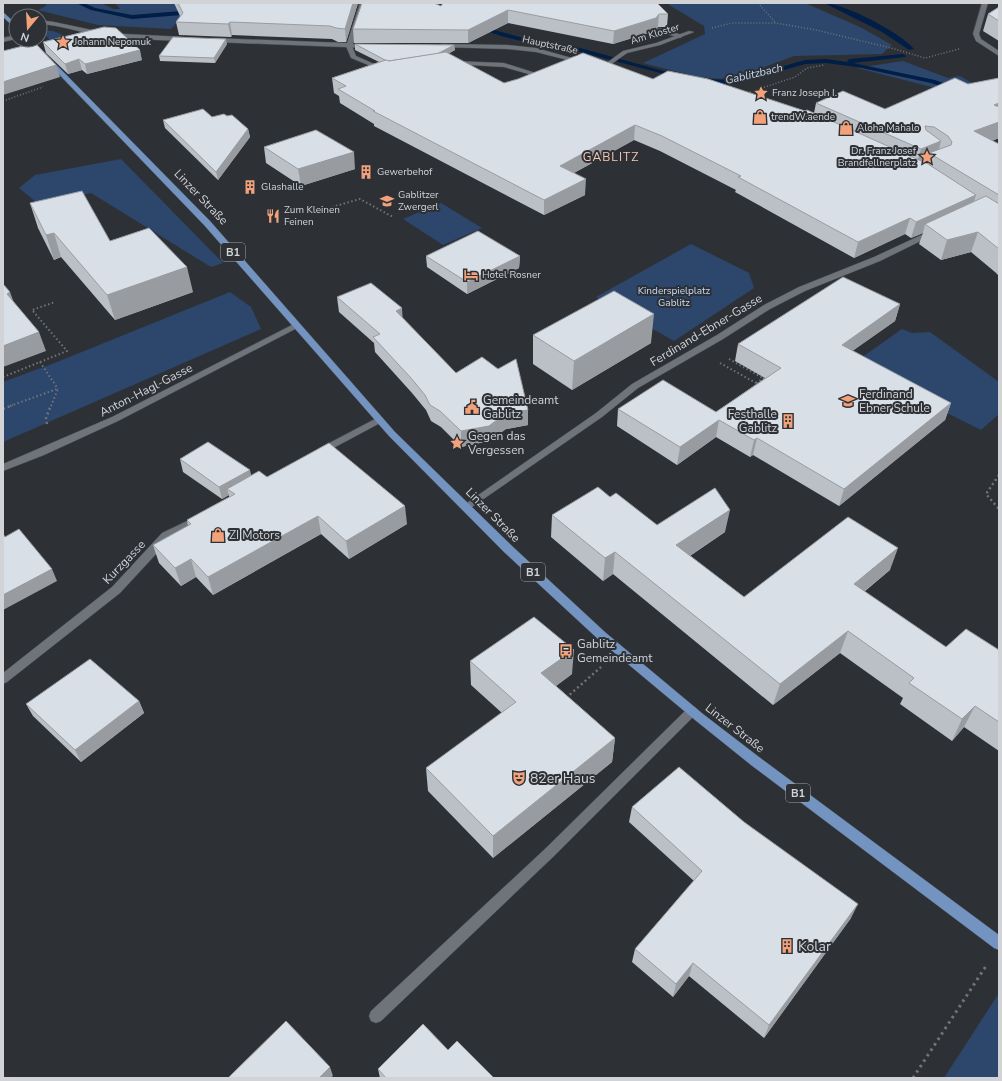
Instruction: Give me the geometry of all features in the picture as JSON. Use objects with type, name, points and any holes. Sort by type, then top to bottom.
[{"type":"main road","name":"Linzer Straße","points":[[37,48],[207,223],[379,420],[508,549],[602,636],[692,712],[755,761],[999,943]]},
{"type":"street","points":[[363,3],[349,46],[353,57],[390,72]]},
{"type":"street","points":[[985,3],[976,34],[978,40],[999,54]]},
{"type":"street","points":[[48,22],[93,33],[193,39]]},
{"type":"street","points":[[659,30],[680,36]]},
{"type":"street","name":"Am Kloster","points":[[596,65],[604,67],[610,66],[620,55],[625,52],[658,44],[692,32]]},
{"type":"street","points":[[208,40],[373,46]]},
{"type":"street","name":"Hauptstraße","points":[[436,46],[507,47],[536,50],[589,63]]},
{"type":"street","points":[[447,62],[504,65],[539,75]]},
{"type":"street","name":"Ferdinand-Ebner-Gasse","points":[[466,507],[599,415],[635,386],[767,307],[802,289],[877,259],[939,230]]},
{"type":"street","name":"Anton-Hagl-Gasse","points":[[3,468],[51,450],[120,417],[297,326]]},
{"type":"street","points":[[310,457],[379,420]]},
{"type":"street","name":"Kurzgasse","points":[[3,679],[116,590],[166,536],[208,513]]},
{"type":"street","points":[[376,1016],[550,852],[692,712]]},
{"type":"path","points":[[758,3],[776,23]]},
{"type":"path","points":[[692,32],[732,23],[776,23],[816,30],[892,48],[925,58],[954,50]]},
{"type":"path","points":[[745,94],[795,77],[807,68],[824,65]]},
{"type":"path","points":[[332,207],[360,199],[393,217]]},
{"type":"path","points":[[3,377],[67,351],[32,310],[55,302]]},
{"type":"path","points":[[696,350],[756,383],[760,389]]},
{"type":"path","points":[[726,357],[764,378],[756,383]]},
{"type":"path","points":[[40,362],[58,389]]},
{"type":"path","points":[[51,450],[46,418],[58,389]]},
{"type":"path","points":[[3,409],[58,389]]},
{"type":"path","points":[[999,475],[986,494],[999,509]]},
{"type":"path","points":[[561,702],[620,651]]},
{"type":"path","points":[[913,1078],[990,959]]},
{"type":"green space","points":[[46,3],[101,3],[114,9],[120,9],[115,3],[174,3],[177,8],[217,3],[180,19],[171,29],[98,25],[48,12],[48,8],[42,8],[46,6]]},
{"type":"green space","points":[[666,3],[805,3],[860,27],[892,45],[882,54],[794,56],[751,72],[721,79],[698,77],[643,63],[705,34],[704,26]]},
{"type":"green space","points":[[48,31],[53,31],[82,42],[58,48],[48,38]]},
{"type":"green space","points":[[903,61],[948,78],[960,76],[999,99],[951,92],[857,68]]},
{"type":"green space","points":[[121,159],[223,263],[211,267],[91,193],[54,202],[36,202],[19,188],[35,175]]},
{"type":"green space","points":[[441,203],[482,228],[443,245],[403,219]]},
{"type":"green space","name":"Kinderspielplatz Gablitz","points":[[691,244],[749,273],[754,288],[674,341],[596,297]]},
{"type":"green space","points":[[230,292],[251,307],[261,329],[3,442],[3,382],[57,362]]},
{"type":"green space","points":[[902,329],[912,333],[930,332],[999,382],[999,414],[981,430],[851,365]]},
{"type":"green space","points":[[999,993],[999,1078],[944,1078]]},
{"type":"building","points":[[178,3],[353,3],[345,29],[330,26],[230,22],[228,24],[176,22],[183,13]]},
{"type":"building","points":[[362,3],[434,3],[441,6],[443,3],[657,3],[668,14],[659,14],[656,18],[614,31],[508,10],[468,30],[353,29]]},
{"type":"building","points":[[999,7],[999,21],[988,14]]},
{"type":"building","points":[[104,27],[116,28],[140,50],[85,64],[79,59],[65,64],[48,47],[48,41]]},
{"type":"building","points":[[173,37],[226,39],[214,58],[159,56]]},
{"type":"building","points":[[355,44],[454,45],[437,54],[389,61]]},
{"type":"building","points":[[15,48],[40,48],[56,65],[3,82],[3,51]]},
{"type":"building","points":[[446,52],[504,83],[518,79],[583,53],[653,79],[668,71],[708,79],[805,111],[807,110],[928,164],[976,195],[916,222],[910,218],[858,242],[738,177],[741,176],[662,136],[635,125],[560,166],[586,179],[544,200],[373,111],[375,111],[338,89],[346,86],[332,78],[386,60],[389,61]]},
{"type":"building","points":[[955,78],[968,84],[999,78],[999,103],[994,105],[999,107],[999,122],[974,131],[999,144],[999,195],[929,153],[951,145],[952,142],[948,136],[934,127],[925,126],[926,130],[941,141],[921,149],[816,103],[843,91],[885,109]]},
{"type":"building","points":[[203,109],[212,117],[224,114],[227,116],[232,115],[248,129],[216,172],[163,120]]},
{"type":"building","points":[[316,130],[354,152],[298,169],[264,147]]},
{"type":"building","points":[[82,191],[110,241],[149,228],[187,267],[107,295],[54,233],[46,235],[30,203]]},
{"type":"building","points":[[986,196],[999,204],[999,249],[978,232],[947,240],[925,224]]},
{"type":"building","points":[[478,231],[520,256],[467,282],[426,256]]},
{"type":"building","points":[[843,277],[900,304],[842,345],[951,403],[844,489],[757,438],[754,440],[719,420],[680,447],[618,409],[663,380],[716,412],[781,368],[738,344]]},
{"type":"building","points":[[371,283],[402,308],[396,311],[456,373],[482,357],[498,369],[516,359],[528,410],[506,413],[489,426],[461,431],[440,411],[430,405],[425,395],[411,378],[373,337],[380,334],[337,297]]},
{"type":"building","points":[[3,284],[10,292],[7,294],[39,332],[3,346]]},
{"type":"building","points":[[614,291],[654,314],[574,361],[533,335]]},
{"type":"building","points":[[208,442],[250,470],[219,487],[180,459]]},
{"type":"building","points":[[329,443],[405,506],[346,541],[318,516],[208,577],[191,559],[175,568],[153,545],[191,524],[187,520],[235,494],[227,489],[259,471],[267,477]]},
{"type":"building","points":[[598,487],[610,497],[616,493],[657,525],[715,488],[730,510],[676,545],[744,597],[848,517],[898,548],[854,584],[946,647],[966,629],[999,650],[999,722],[975,706],[962,719],[909,683],[914,678],[848,631],[780,684],[615,552],[605,558],[552,515]]},
{"type":"building","points":[[19,529],[52,569],[3,595],[3,534],[5,537]]},
{"type":"building","points":[[534,617],[574,650],[541,673],[615,738],[493,836],[426,768],[516,702],[470,661]]},
{"type":"building","points":[[90,659],[139,701],[75,750],[26,704]]},
{"type":"building","name":"Kolar","points":[[679,767],[744,822],[858,904],[769,1025],[693,963],[676,984],[635,949],[702,871],[632,807]]},
{"type":"building","points":[[286,1021],[330,1067],[319,1078],[228,1078]]},
{"type":"building","points":[[423,1024],[448,1050],[457,1041],[494,1078],[386,1078],[378,1069]]},
{"type":"waterway","name":"Gablitzbach","points":[[79,3],[93,9],[132,17],[194,12]]},
{"type":"waterway","points":[[827,3],[872,23],[896,37],[911,49]]},
{"type":"waterway","name":"Gablitzbach","points":[[478,26],[503,35],[527,41],[573,48],[679,76]]},
{"type":"waterway","points":[[850,61],[903,56]]},
{"type":"waterway","name":"Gablitzbach","points":[[705,81],[725,83],[735,82],[805,62],[826,61],[857,65],[933,81],[956,89]]},
{"type":"place","name":"Johann Nepomuk","points":[[63,42]]},
{"type":"place","name":"Franz Joseph I.","points":[[761,93]]},
{"type":"place","name":"trendW.aende","points":[[760,117]]},
{"type":"place","name":"Aloha Mahalo","points":[[846,128]]},
{"type":"place","name":"Dr. Franz Josef Brandfellnerplatz","points":[[927,157]]},
{"type":"place","name":"Gewerbehof","points":[[366,172]]},
{"type":"place","name":"Glashalle","points":[[250,187]]},
{"type":"place","name":"Gablitzer Zwergerl","points":[[387,201]]},
{"type":"place","name":"Zum Kleinen Feinen","points":[[273,216]]},
{"type":"place","name":"Hotel Rosner","points":[[471,275]]},
{"type":"place","name":"Ferdinand Ebner Schule","points":[[848,401]]},
{"type":"place","name":"Gemeindeamt Gablitz","points":[[472,407]]},
{"type":"place","name":"Festhalle Gablitz","points":[[788,421]]},
{"type":"place","name":"Gegen das Vergessen","points":[[457,443]]},
{"type":"place","name":"ZI Motors","points":[[218,535]]},
{"type":"place","name":"Gablitz Gemeindeamt","points":[[566,651]]},
{"type":"place","name":"82er Haus","points":[[519,778]]},
{"type":"place","name":"Kolar","points":[[787,946]]},
{"type":"district","name":"GABLITZ","points":[[611,157]]}]
